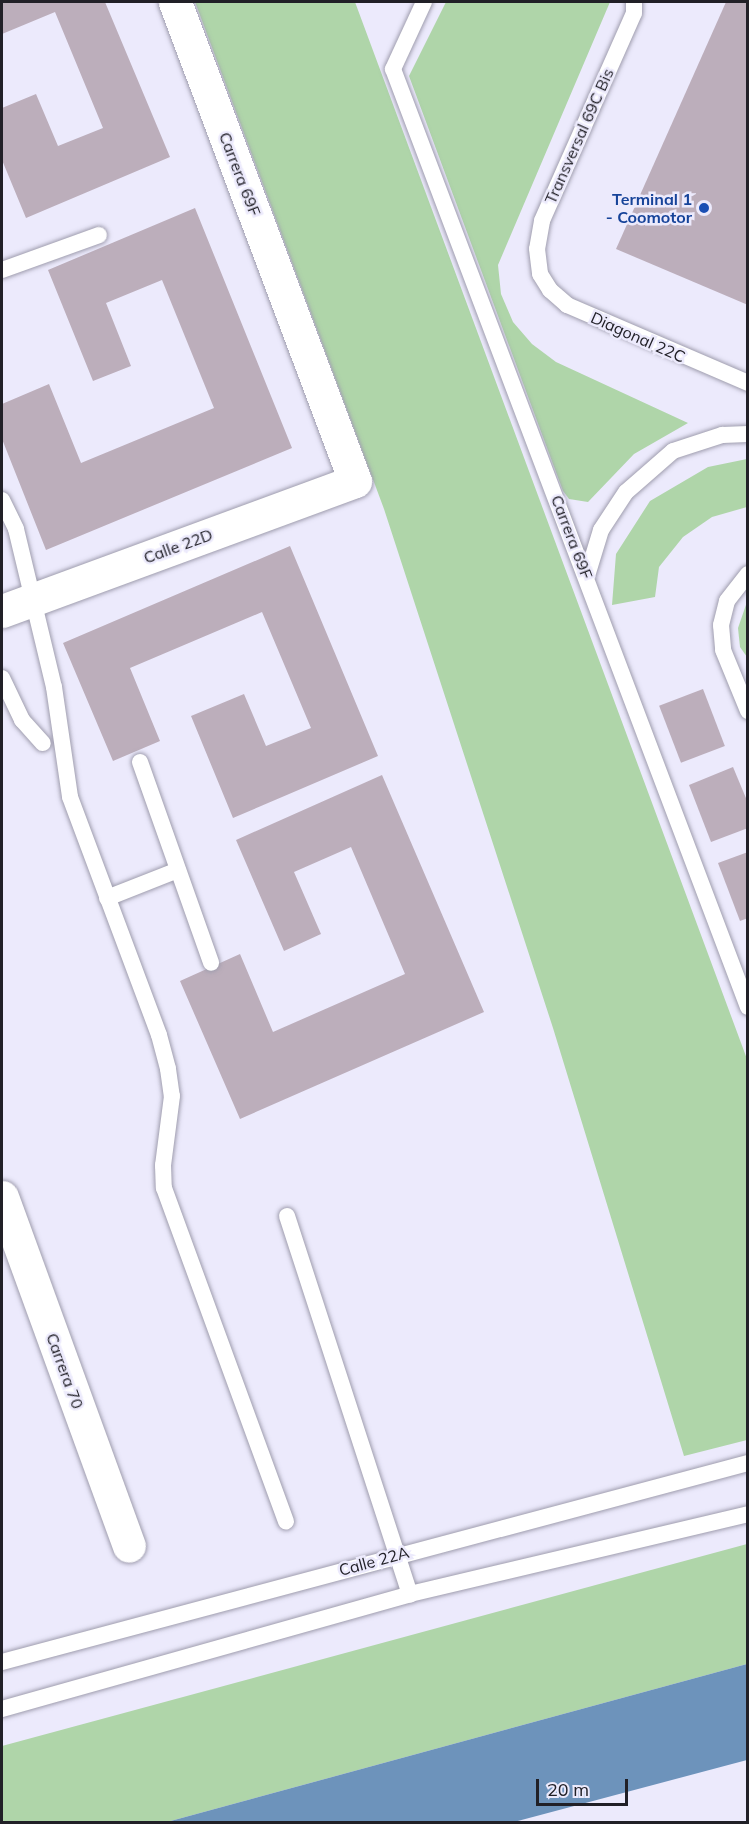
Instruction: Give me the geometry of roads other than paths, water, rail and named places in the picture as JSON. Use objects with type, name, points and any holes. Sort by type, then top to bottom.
[{"type":"street","name":"Carrera 69F","points":[[175,2],[355,481]]},
{"type":"street","name":"Calle 22D","points":[[16,605],[355,481]]},
{"type":"street","name":"Carrera 70","points":[[4,1211],[129,1546]]},
{"type":"lane","name":"Carrera 69F","points":[[424,2],[393,69],[587,576],[747,1007]]},
{"type":"lane","name":"Transversal 69C Bis","points":[[540,274],[537,249],[542,221],[634,13],[634,2]]},
{"type":"lane","points":[[2,270],[99,235]]},
{"type":"lane","name":"Diagonal 22C","points":[[540,274],[550,290],[567,305],[747,383]]},
{"type":"lane","points":[[587,576],[607,520],[626,492],[665,457],[673,451],[722,435],[747,434]]},
{"type":"lane","points":[[2,500],[6,516],[16,605],[54,687],[70,797],[168,1069],[172,1096],[163,1165],[166,1196],[286,1521]]},
{"type":"lane","points":[[747,574],[727,601],[721,626],[723,650],[747,711]]},
{"type":"lane","points":[[2,678],[22,720],[43,743]]},
{"type":"lane","points":[[140,762],[211,963]]},
{"type":"lane","points":[[107,898],[178,870]]},
{"type":"lane","points":[[287,1216],[399,1554],[410,1594]]},
{"type":"lane","name":"Calle 22A","points":[[2,1662],[399,1554],[747,1463]]},
{"type":"lane","points":[[2,1709],[410,1594],[747,1514]]},
{"type":"water","points":[[747,1664],[747,1760],[514,1822],[167,1822]]},
{"type":"place","name":"Terminal 1 - Coomotor","points":[[704,208]]}]
